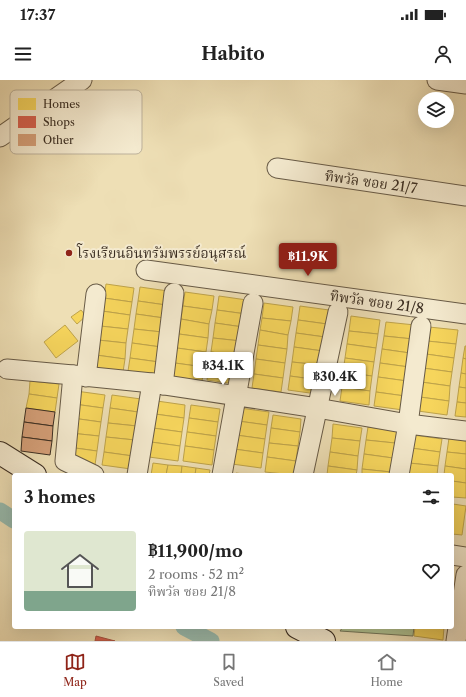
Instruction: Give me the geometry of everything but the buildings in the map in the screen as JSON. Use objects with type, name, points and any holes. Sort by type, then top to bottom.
[{"type":"street","points":[[68,90],[82,80]]},
{"type":"street","points":[[437,80],[466,84]]},
{"type":"street","points":[[0,137],[10,130]]},
{"type":"street","name":"ทิพวัล ซอย 21/7","points":[[276,168],[466,196]]},
{"type":"street","name":"ทิพวัล ซอย 21/8","points":[[146,270],[466,314]]},
{"type":"street","points":[[137,473],[157,384],[174,293]]},
{"type":"street","points":[[90,473],[64,461],[96,294]]},
{"type":"street","points":[[222,473],[253,303]]},
{"type":"street","points":[[303,473],[338,312]]},
{"type":"street","points":[[399,473],[408,424],[421,326]]},
{"type":"street","points":[[7,369],[157,384],[317,408],[408,424],[466,431]]},
{"type":"street","points":[[0,453],[32,473]]},
{"type":"street","points":[[454,555],[466,557]]},
{"type":"street","points":[[456,641],[466,575]]},
{"type":"street","points":[[301,629],[324,641]]},
{"type":"green space","points":[[342,629],[414,629],[413,636],[340,631]]},
{"type":"waterway","points":[[0,511],[12,519]]},
{"type":"waterway","points":[[188,629],[211,641]]},
{"type":"place","name":"โรงเรียนอินทรัมพรรย์อนุสรณ์","points":[[69,253]]}]
